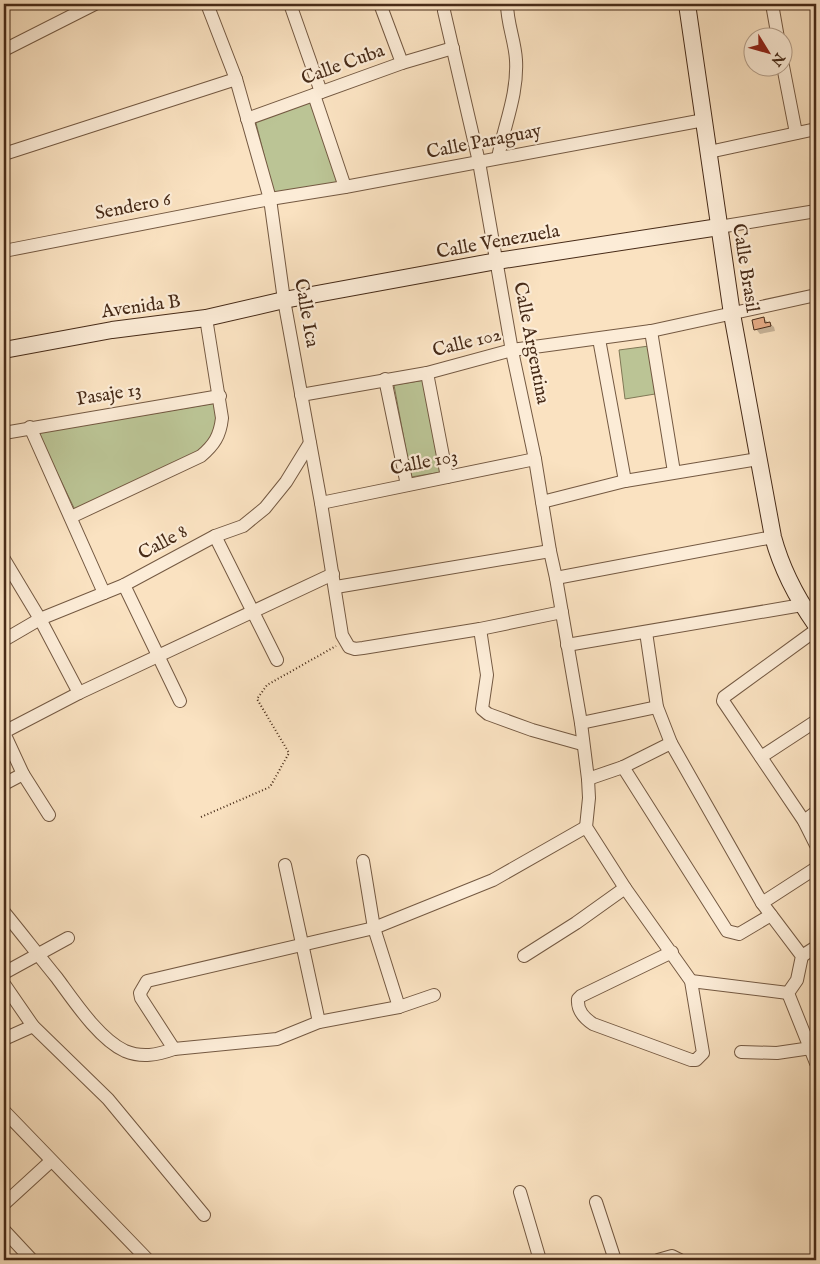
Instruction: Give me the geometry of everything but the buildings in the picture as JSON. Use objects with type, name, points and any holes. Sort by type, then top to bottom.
[{"type":"street","points":[[4,50],[95,4]]},
{"type":"street","name":"Calle Ica","points":[[207,4],[236,79],[270,199],[284,300],[336,587],[343,638]]},
{"type":"street","points":[[290,4],[345,187]]},
{"type":"street","points":[[380,4],[402,63]]},
{"type":"street","name":"Calle Argentina","points":[[445,4],[444,11],[479,162],[512,350],[535,459],[562,612],[581,723],[582,744],[588,779],[589,798],[586,827]]},
{"type":"street","points":[[498,158],[513,103],[516,75],[515,46],[507,4]]},
{"type":"street","name":"Calle Brasil","points":[[687,4],[732,314],[773,538],[782,568],[802,605],[816,625]]},
{"type":"street","points":[[772,4],[776,28]]},
{"type":"street","name":"Calle Cuba","points":[[247,119],[402,63],[453,48]]},
{"type":"street","points":[[786,78],[796,132]]},
{"type":"street","points":[[4,154],[236,79]]},
{"type":"street","name":"Calle Paraguay","points":[[270,199],[345,187],[704,120]]},
{"type":"street","points":[[709,152],[816,129]]},
{"type":"street","name":"Sendero 6","points":[[4,251],[270,199]]},
{"type":"street","points":[[719,226],[816,211]]},
{"type":"street","name":"Calle Venezuela","points":[[284,300],[497,262],[719,226]]},
{"type":"street","name":"Calle 102","points":[[302,395],[427,373],[512,350],[652,331],[816,295]]},
{"type":"street","name":"Avenida B","points":[[4,350],[112,330],[206,318],[284,300]]},
{"type":"street","points":[[71,516],[201,456],[214,445],[220,431],[222,418],[220,396],[206,318]]},
{"type":"street","points":[[652,331],[674,472]]},
{"type":"street","points":[[599,339],[625,481]]},
{"type":"street","points":[[427,373],[447,477]]},
{"type":"street","points":[[385,379],[407,485]]},
{"type":"street","name":"Pasaje 13","points":[[4,433],[30,427],[220,396]]},
{"type":"street","points":[[30,427],[104,593]]},
{"type":"street","name":"Calle 8","points":[[4,640],[40,619],[124,585],[215,536],[243,526],[265,508],[286,482],[310,443]]},
{"type":"street","name":"Calle 103","points":[[321,503],[535,459]]},
{"type":"street","points":[[542,502],[625,481],[758,459]]},
{"type":"street","points":[[215,536],[254,610],[277,660]]},
{"type":"street","points":[[556,578],[773,538]]},
{"type":"street","points":[[336,587],[550,551]]},
{"type":"street","points":[[4,560],[40,619],[79,692]]},
{"type":"street","points":[[49,814],[23,774],[4,733],[79,692],[333,574]]},
{"type":"street","points":[[124,585],[180,700]]},
{"type":"street","points":[[567,645],[802,605]]},
{"type":"street","points":[[343,638],[355,649],[480,629],[562,612]]},
{"type":"street","points":[[480,629],[486,675],[482,709],[488,714],[532,730],[582,744]]},
{"type":"street","points":[[816,630],[724,697],[724,705],[804,821],[816,845]]},
{"type":"street","points":[[646,632],[657,707],[671,743],[762,903],[802,956]]},
{"type":"street","points":[[581,723],[657,707]]},
{"type":"street","points":[[761,757],[816,721]]},
{"type":"street","points":[[588,779],[622,768],[671,743]]},
{"type":"street","points":[[622,768],[727,931],[739,934],[771,916]]},
{"type":"street","points":[[4,784],[23,774]]},
{"type":"street","points":[[804,821],[816,812]]},
{"type":"street","points":[[174,1049],[141,998],[140,993],[147,981],[374,928],[493,880],[586,827],[625,888],[672,952],[691,981],[703,1053],[696,1060],[691,1060],[593,1024],[585,1019],[578,1005],[578,999],[581,996],[672,952]]},
{"type":"street","points":[[363,861],[374,928],[399,1007]]},
{"type":"street","points":[[285,864],[319,1022]]},
{"type":"street","points":[[762,903],[816,868]]},
{"type":"street","points":[[524,956],[576,923],[625,888]]},
{"type":"street","points":[[4,912],[90,1020],[112,1042],[124,1050],[142,1056],[160,1054],[174,1049],[277,1039],[319,1022],[399,1007],[434,995]]},
{"type":"street","points":[[4,973],[68,938]]},
{"type":"street","points":[[788,994],[797,980],[802,956],[816,948]]},
{"type":"street","points":[[691,981],[788,994]]},
{"type":"street","points":[[4,984],[33,1026],[108,1100],[204,1215]]},
{"type":"street","points":[[788,994],[816,1063]]},
{"type":"street","points":[[4,1039],[33,1026]]},
{"type":"street","points":[[804,1032],[816,1026]]},
{"type":"street","points":[[741,1052],[777,1053],[811,1048]]},
{"type":"street","points":[[4,1112],[148,1260]]},
{"type":"street","points":[[4,1204],[51,1161]]},
{"type":"street","points":[[520,1192],[540,1260]]},
{"type":"street","points":[[596,1202],[615,1260]]},
{"type":"street","points":[[6,1236],[32,1260]]},
{"type":"street","points":[[658,1260],[672,1256],[680,1260]]},
{"type":"path","points":[[201,817],[270,787],[289,753],[257,699],[268,685],[343,638]]},
{"type":"green space","points":[[312,99],[339,183],[274,195],[255,119]]},
{"type":"green space","points":[[649,346],[655,394],[625,399],[619,350]]},
{"type":"green space","points":[[425,380],[442,472],[411,477],[394,385]]},
{"type":"green space","points":[[216,403],[218,424],[210,443],[186,459],[75,510],[38,433]]}]
